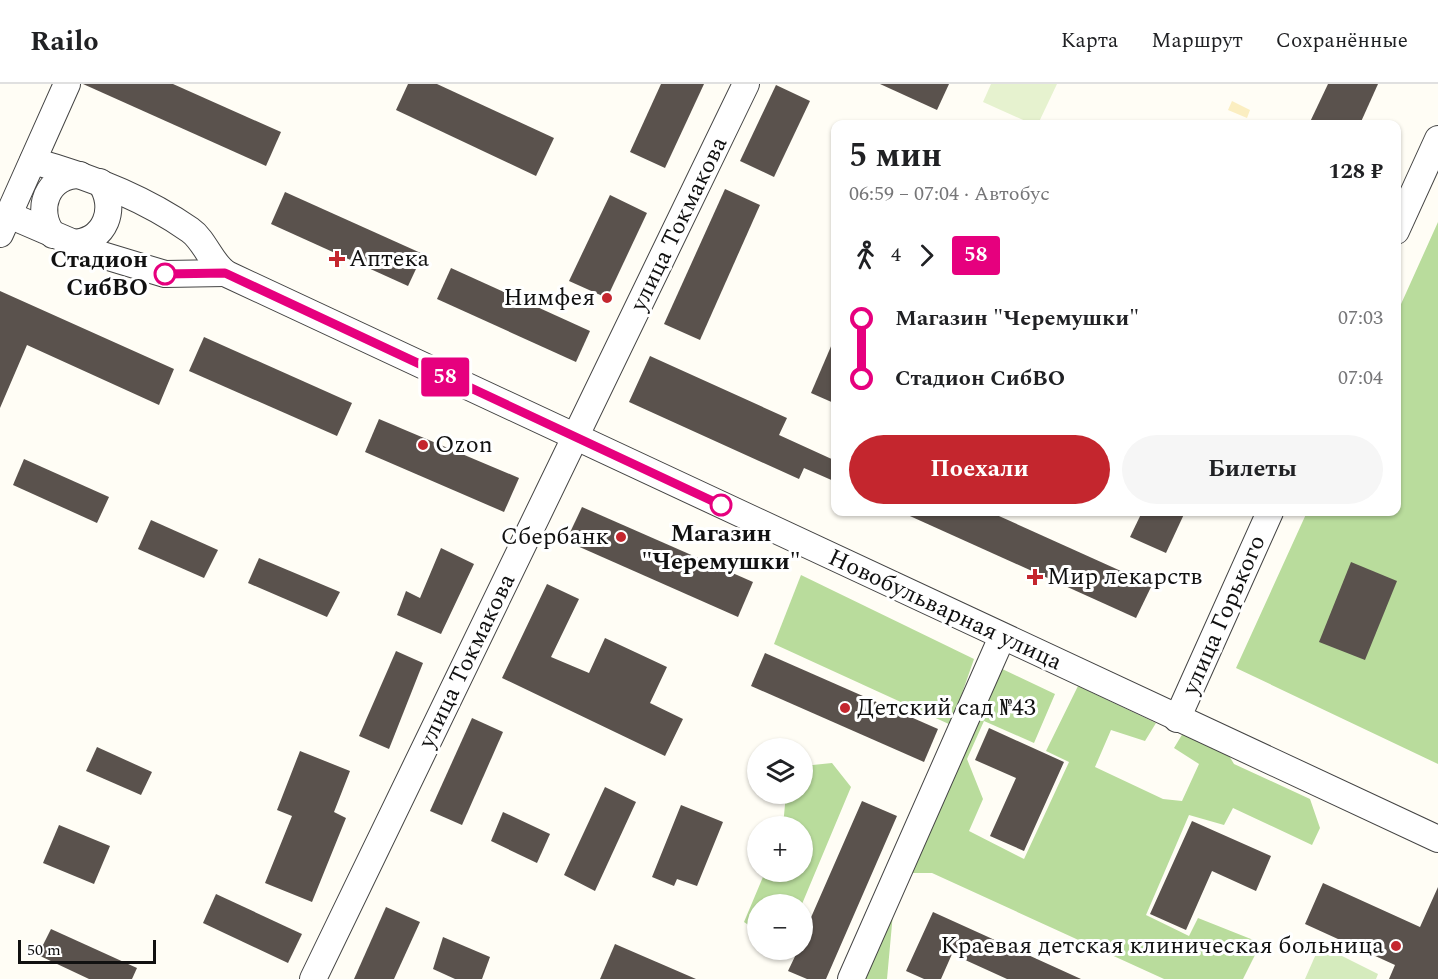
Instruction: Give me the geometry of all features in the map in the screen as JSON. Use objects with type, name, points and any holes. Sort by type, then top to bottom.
[{"type":"street","points":[[67,84],[5,224],[63,239],[82,243],[94,237],[103,228],[109,216],[110,203],[107,192],[90,178],[70,175],[59,181],[44,201],[42,214],[46,225],[63,239],[102,255],[165,274],[225,273]]},
{"type":"street","name":"улица Токмакова","points":[[314,979],[746,84]]},
{"type":"street","points":[[1401,220],[1438,139]]},
{"type":"street","points":[[33,161],[90,178],[139,200],[193,231],[225,273]]},
{"type":"street","name":"Новобульварная улица","points":[[225,273],[1177,719],[1438,838]]},
{"type":"street","name":"улица Горького","points":[[1177,719],[1268,516]]},
{"type":"street","points":[[851,979],[1002,637]]},
{"type":"green space","points":[[991,84],[1057,84],[1040,120],[1023,120],[983,102]]},
{"type":"green space","points":[[1438,222],[1438,764],[1236,668],[1305,516],[1401,516],[1401,304]]},
{"type":"green space","points":[[801,575],[974,659],[951,725],[774,644]]},
{"type":"green space","points":[[996,666],[1055,694],[1034,743],[984,721],[967,759],[983,799],[969,831],[1024,859],[1069,762],[1046,751],[1078,686],[1156,723],[1145,741],[1111,730],[1095,767],[1163,799],[1182,801],[1199,764],[1174,748],[1183,733],[1228,754],[1234,764],[1310,799],[1320,828],[1312,845],[1233,808],[1224,825],[1189,815],[1146,915],[1189,936],[1198,918],[1261,943],[1243,979],[1164,979],[932,873],[912,873],[893,913],[887,979],[856,979]]},
{"type":"green space","points":[[832,763],[851,787],[813,878],[813,816],[784,816],[785,804],[813,804],[813,765]]},
{"type":"green space","points":[[761,882],[811,882],[806,894],[756,894]]},
{"type":"green space","points":[[1314,942],[1378,974],[1376,979],[1305,979],[1316,954],[1309,950]]},
{"type":"sand","points":[[1232,101],[1250,110],[1247,118],[1228,110]]},
{"type":"building","points":[[83,84],[173,84],[281,132],[266,166]]},
{"type":"building","points":[[408,84],[437,84],[554,138],[536,176],[396,110]]},
{"type":"building","points":[[661,84],[704,84],[665,168],[630,152]]},
{"type":"building","points":[[880,84],[949,84],[937,110]]},
{"type":"building","points":[[1328,84],[1378,84],[1362,120],[1311,120]]},
{"type":"building","points":[[776,85],[810,101],[774,177],[740,161]]},
{"type":"building","points":[[725,189],[760,205],[700,340],[664,324]]},
{"type":"building","points":[[285,192],[423,254],[408,286],[271,224]]},
{"type":"building","points":[[610,195],[647,213],[607,298],[569,281]]},
{"type":"building","points":[[451,268],[590,331],[576,362],[437,299]]},
{"type":"building","points":[[0,291],[174,369],[159,405],[27,345],[0,408]]},
{"type":"building","points":[[204,337],[352,403],[337,436],[189,371]]},
{"type":"building","points":[[831,346],[831,402],[811,393]]},
{"type":"building","points":[[650,356],[787,418],[779,435],[831,459],[831,480],[804,468],[799,479],[629,402]]},
{"type":"building","points":[[379,419],[519,478],[504,512],[365,452]]},
{"type":"building","points":[[24,459],[109,497],[97,523],[13,485]]},
{"type":"building","points":[[582,507],[753,582],[738,617],[566,541]]},
{"type":"building","points":[[910,516],[999,516],[1152,585],[1136,618]]},
{"type":"building","points":[[1140,516],[1183,516],[1166,553],[1130,537]]},
{"type":"building","points":[[151,520],[218,550],[204,578],[138,549]]},
{"type":"building","points":[[441,548],[474,564],[441,634],[397,615],[406,591],[420,598]]},
{"type":"building","points":[[259,558],[340,592],[327,617],[248,583]]},
{"type":"building","points":[[1351,562],[1397,581],[1365,660],[1319,642]]},
{"type":"building","points":[[547,584],[579,599],[551,657],[589,673],[605,638],[667,667],[650,703],[683,719],[665,756],[502,678]]},
{"type":"building","points":[[396,651],[423,663],[389,749],[359,736]]},
{"type":"building","name":"Детский сад №43","points":[[765,653],[938,729],[924,762],[751,686]]},
{"type":"building","points":[[472,718],[503,732],[462,825],[430,811]]},
{"type":"building","points":[[989,728],[1064,762],[1024,851],[990,836],[1016,778],[975,760]]},
{"type":"building","points":[[97,747],[152,772],[141,795],[86,771]]},
{"type":"building","points":[[300,751],[350,771],[334,812],[346,818],[312,902],[265,883],[292,816],[277,810]]},
{"type":"building","points":[[605,787],[636,802],[595,891],[564,875]]},
{"type":"building","points":[[862,801],[897,816],[826,979],[807,979],[788,971],[793,960],[813,960],[813,913]]},
{"type":"building","points":[[681,805],[723,822],[697,886],[677,879],[674,886],[652,877]]},
{"type":"building","points":[[503,812],[550,834],[537,863],[491,841]]},
{"type":"building","name":"Краевая детская клиническая больница","points":[[1192,821],[1271,856],[1256,891],[1212,871],[1186,930],[1150,914]]},
{"type":"building","points":[[59,825],[110,846],[94,884],[43,863]]},
{"type":"building","name":"Краевая детская клиническая больница","points":[[1323,883],[1420,927],[1438,887],[1438,979],[1389,979],[1395,965],[1305,924]]},
{"type":"building","points":[[216,894],[302,934],[288,963],[203,923]]},
{"type":"building","points":[[386,907],[420,922],[394,979],[354,979]]},
{"type":"building","name":"Краевая детская клиническая больница","points":[[933,912],[1081,979],[1007,979],[952,954],[941,979],[924,979],[906,971]]},
{"type":"building","points":[[51,929],[137,968],[132,979],[89,979],[38,955]]},
{"type":"building","points":[[443,937],[490,957],[482,979],[455,979],[433,969]]},
{"type":"building","points":[[615,944],[696,979],[600,979]]},
{"type":"bus line","name":"58","points":[[165,274],[225,273],[721,505]]},
{"type":"place","name":"Аптека","points":[[337,259]]},
{"type":"place","name":"Стадион СибВО","points":[[165,274]]},
{"type":"place","name":"Нимфея","points":[[607,298]]},
{"type":"place","name":"Ozon","points":[[423,445]]},
{"type":"place","name":"Магазин \"Черемушки\"","points":[[721,505]]},
{"type":"place","name":"Сбербанк","points":[[621,537]]},
{"type":"place","name":"Мир лекарств","points":[[1035,577]]},
{"type":"place","name":"Детский сад №43","points":[[845,708]]},
{"type":"place","name":"Краевая детская клиническая больница","points":[[1396,946]]}]
